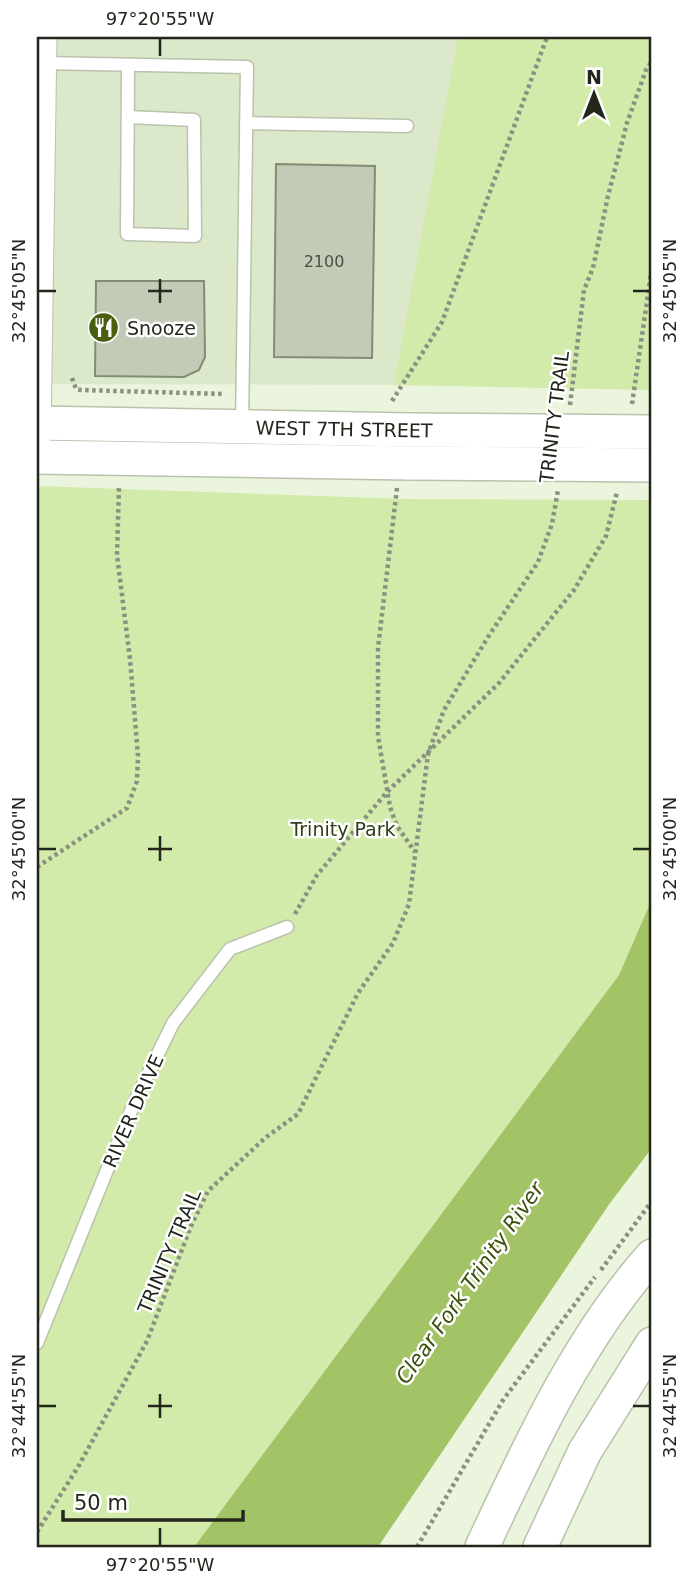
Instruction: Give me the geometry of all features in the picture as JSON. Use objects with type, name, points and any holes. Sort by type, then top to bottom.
[{"type":"main road","name":"WEST 7TH STREET","points":[[37,423],[242,410],[398,419],[641,422]]},
{"type":"main road","name":"WEST 7TH STREET","points":[[38,457],[403,475],[652,465]]},
{"type":"main road","points":[[482,1547],[532,1440],[580,1357],[632,1278],[652,1256]]},
{"type":"main road","points":[[540,1547],[585,1451],[652,1344]]},
{"type":"street","points":[[38,457],[41,63],[45,37]]},
{"type":"lane","points":[[41,63],[247,67],[242,410]]},
{"type":"lane","points":[[128,65],[127,234],[194,236],[194,120],[128,117]]},
{"type":"lane","points":[[246,123],[407,126]]},
{"type":"lane","name":"RIVER DRIVE","points":[[37,1343],[135,1101],[173,1023],[230,949],[287,927]]},
{"type":"path","points":[[398,419],[442,322],[547,37]]},
{"type":"path","name":"TRINITY TRAIL","points":[[569,413],[584,290],[593,268],[627,123],[646,70],[652,61]]},
{"type":"path","points":[[641,422],[652,267]]},
{"type":"path","points":[[72,378],[76,389],[80,390],[242,410]]},
{"type":"path","points":[[403,475],[378,648],[378,736],[390,807],[397,826],[415,852]]},
{"type":"path","points":[[37,867],[127,808],[136,781],[138,756],[117,555],[119,485]]},
{"type":"path","name":"TRINITY TRAIL","points":[[37,1532],[78,1467],[147,1341],[191,1226],[208,1191],[256,1146],[298,1114],[358,993],[393,943],[409,904],[428,754],[444,710],[538,562],[552,524],[559,487]]},
{"type":"path","name":"TRINITY TRAIL","points":[[287,927],[317,875],[387,792],[499,683],[574,590],[606,536],[618,488]]},
{"type":"path","points":[[417,1547],[503,1400],[652,1201]]},
{"type":"shaded area","points":[[37,37],[467,37],[394,385],[37,384]]},
{"type":"green space","points":[[458,37],[652,37],[652,390],[394,385]]},
{"type":"green space","name":"Trinity Park","points":[[37,486],[406,499],[652,500],[652,899],[619,975],[194,1547],[37,1547]]},
{"type":"water","name":"Clear Fork Trinity River","points":[[652,899],[652,1148],[610,1203],[378,1547],[194,1547],[619,975]]},
{"type":"building","points":[[276,164],[375,166],[372,358],[274,357]]},
{"type":"building","points":[[96,281],[204,281],[205,357],[199,370],[184,377],[95,376]]},
{"type":"place","name":"Snooze","points":[[104,328]]}]
